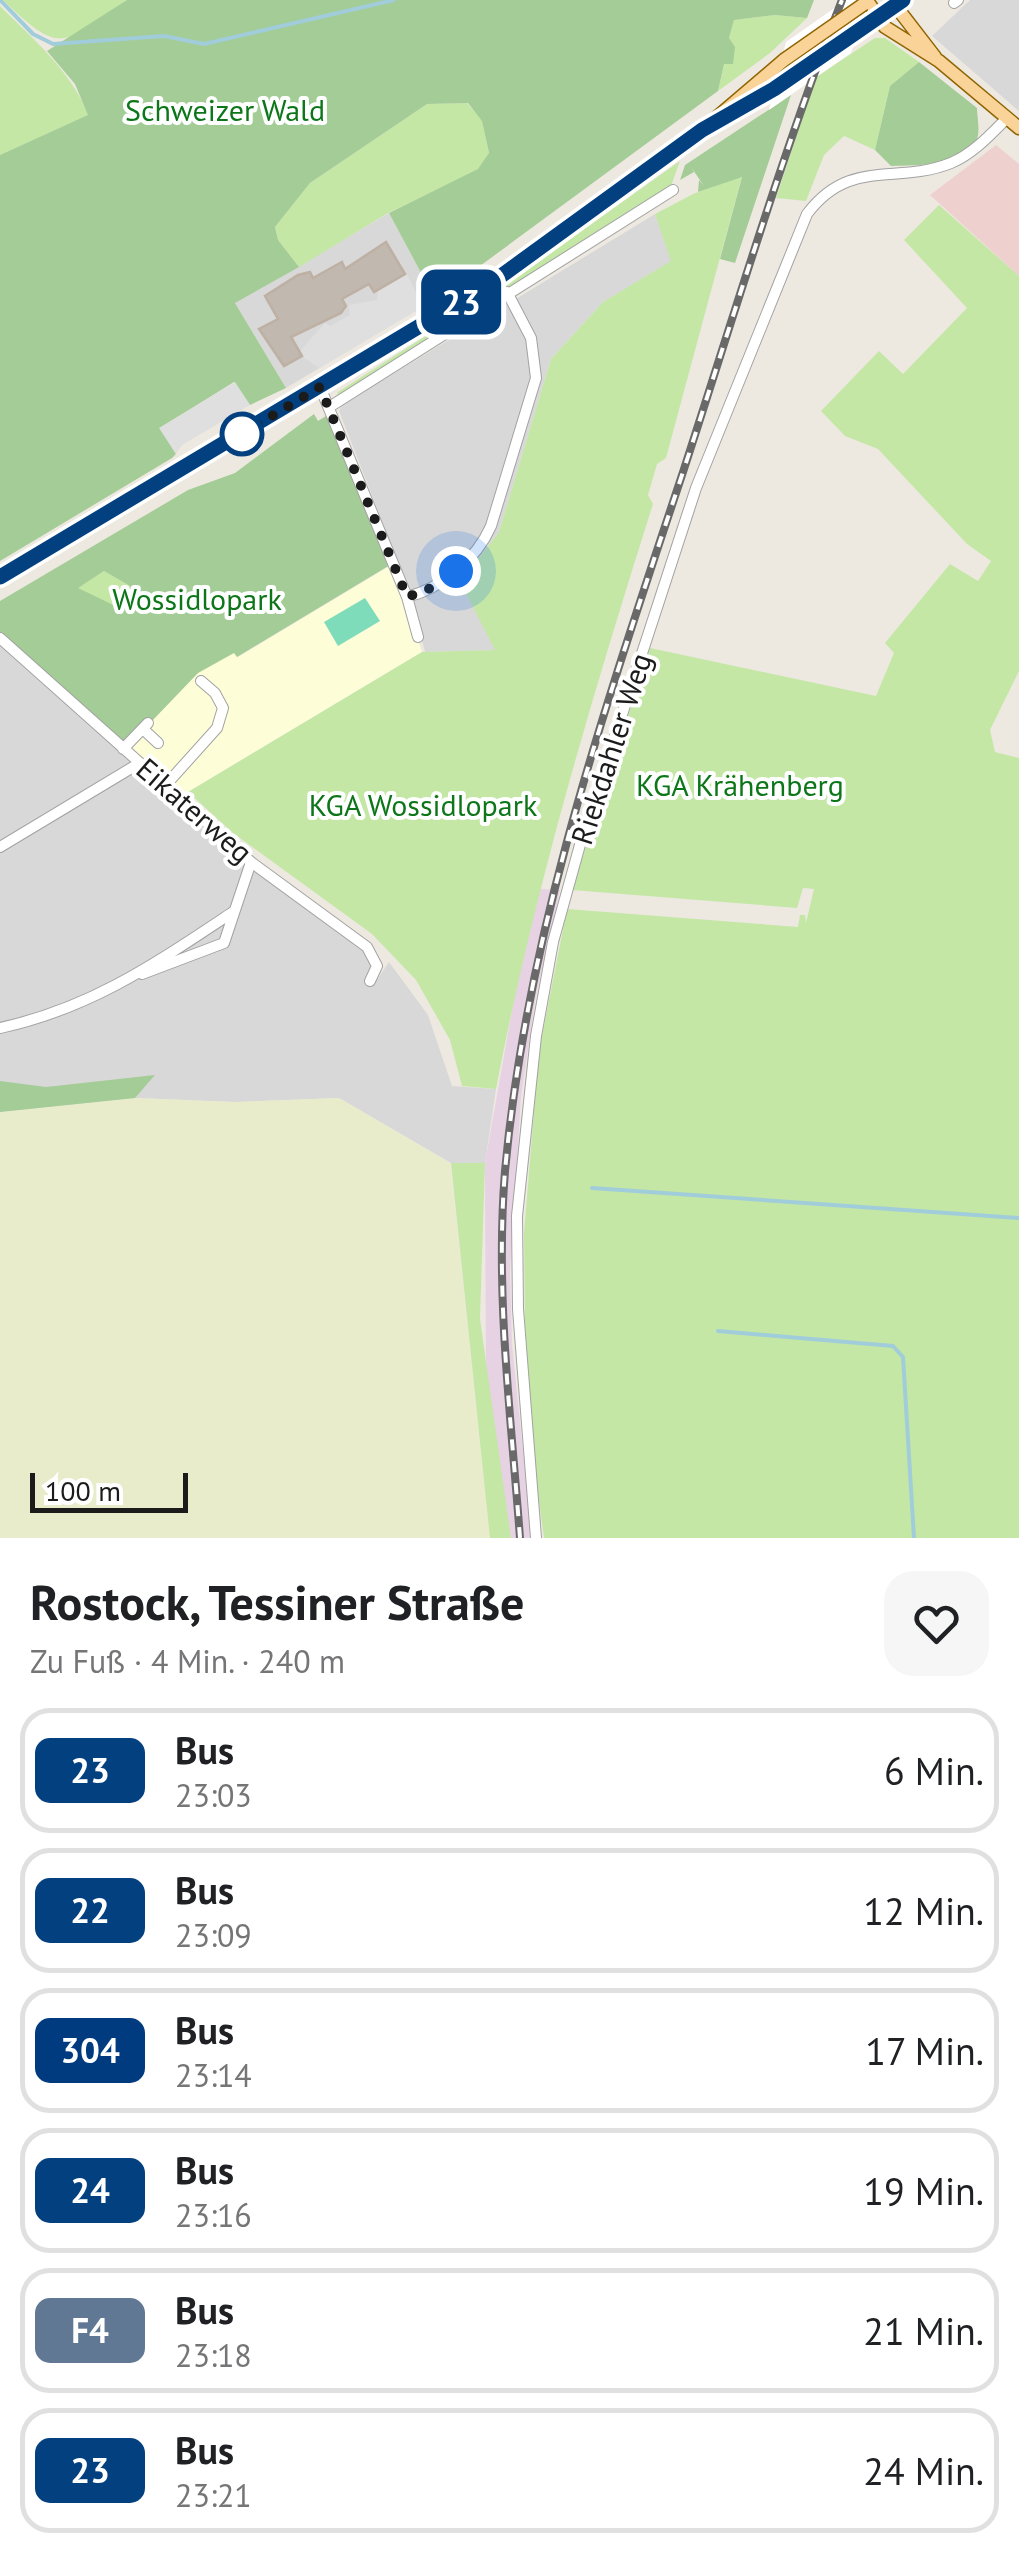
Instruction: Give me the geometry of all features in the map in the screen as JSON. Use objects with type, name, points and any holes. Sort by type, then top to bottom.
[{"type":"main road","points":[[0,576],[490,284],[702,130],[784,60],[867,2],[911,47],[938,62],[1019,128]]},
{"type":"main road","points":[[702,130],[774,89],[896,2],[938,62]]},
{"type":"street","name":"Riekdahler Weg","points":[[536,1538],[518,1309],[517,1216],[536,1036],[565,893],[686,517],[800,230],[817,201],[838,185],[863,175],[947,165],[983,141],[1007,118]]},
{"type":"street","points":[[331,406],[673,190]]},
{"type":"street","points":[[407,597],[427,590],[456,571],[475,553],[490,526],[536,378],[530,338],[507,292]]},
{"type":"street","points":[[320,387],[407,597],[418,638]]},
{"type":"street","name":"Eikaterweg","points":[[0,638],[251,862],[368,948],[378,966],[370,982]]},
{"type":"street","points":[[164,788],[217,728],[222,708],[215,693],[201,680]]},
{"type":"street","points":[[123,749],[145,726],[158,743]]},
{"type":"street","points":[[0,847],[138,764]]},
{"type":"street","points":[[137,975],[160,970],[224,944],[251,862]]},
{"type":"street","points":[[0,1028],[56,1014],[137,975],[233,912]]},
{"type":"shaded area","points":[[970,0],[1019,0],[1019,111],[932,36]]},
{"type":"shaded area","points":[[996,145],[1019,164],[1019,276],[930,195]]},
{"type":"shaded area","points":[[389,213],[435,299],[286,388],[235,303]]},
{"type":"shaded area","points":[[655,214],[672,261],[603,302],[551,359],[499,532],[460,582],[496,650],[425,652],[409,590],[339,411],[342,405]]},
{"type":"shaded area","points":[[407,274],[423,307],[319,368],[304,358],[300,351],[325,323],[330,326],[350,315],[349,305],[377,300],[378,291]]},
{"type":"shaded area","points":[[235,382],[250,405],[182,445],[176,454],[159,428]]},
{"type":"shaded area","points":[[393,564],[422,652],[188,792],[181,802],[126,748],[198,673],[234,652],[238,657]]},
{"type":"shaded area","points":[[0,643],[243,858],[368,953],[372,967],[366,980],[374,984],[389,962],[428,1015],[452,1086],[496,1089],[485,1163],[451,1163],[339,1098],[235,1102],[135,1098],[0,1112]]},
{"type":"shaded area","points":[[540,889],[560,890],[536,995],[521,1097],[510,1271],[512,1345],[532,1538],[505,1538],[486,1379],[485,1163],[516,988]]},
{"type":"shaded area","points":[[135,1098],[235,1102],[339,1098],[450,1163],[490,1538],[0,1538],[0,1112]]},
{"type":"green space","points":[[3,0],[127,0],[64,38],[39,31]]},
{"type":"green space","name":"Schweizer Wald","points":[[127,0],[814,0],[807,18],[775,15],[734,20],[729,38],[735,47],[733,64],[724,64],[718,91],[435,299],[389,213],[478,169],[489,153],[482,121],[468,103],[427,104],[310,183],[275,227],[278,240],[299,267],[235,303],[286,388],[250,405],[234,382],[160,428],[176,454],[172,458],[0,561],[0,155],[88,115],[75,84],[47,51]]},
{"type":"green space","points":[[0,6],[61,69],[89,115],[0,155]]},
{"type":"green space","points":[[775,15],[807,18],[770,53],[718,91],[724,64],[733,64],[729,38],[734,20]]},
{"type":"green space","points":[[684,22],[718,22],[708,45],[682,56],[673,39]]},
{"type":"green space","points":[[875,38],[885,38],[919,62],[890,86],[875,150],[844,136],[824,155],[806,201],[776,198],[816,77]]},
{"type":"green space","points":[[919,62],[977,108],[977,138],[959,156],[948,160],[891,166],[875,150],[890,86]]},
{"type":"green space","points":[[791,95],[735,263],[720,259],[742,177],[698,192],[699,180],[704,186],[691,167],[694,172],[680,180],[685,165]]},
{"type":"green space","points":[[467,103],[482,120],[489,154],[478,170],[388,213],[299,267],[278,240],[275,227],[310,183],[427,104]]},
{"type":"green space","points":[[680,161],[671,186],[336,399],[338,392],[507,284]]},
{"type":"green space","name":"KGA Wossidlopark","points":[[742,176],[666,458],[657,464],[648,495],[653,504],[566,794],[528,941],[496,1089],[462,1086],[450,1040],[416,980],[372,934],[233,833],[188,792],[422,652],[495,650],[460,582],[499,532],[551,359],[603,302],[671,261],[655,214],[693,194]]},
{"type":"green space","name":"KGA Krähenberg","points":[[939,205],[1019,276],[1019,671],[990,730],[995,752],[1019,758],[1019,1538],[544,1538],[525,1325],[524,1233],[539,1051],[567,909],[798,927],[800,915],[805,915],[806,923],[814,889],[803,888],[797,908],[572,890],[650,648],[876,696],[894,653],[885,643],[950,564],[978,581],[991,561],[967,544],[878,449],[845,436],[821,411],[879,351],[903,374],[967,308],[904,240]]},
{"type":"green space","name":"Wossidlopark","points":[[331,413],[390,565],[237,657],[234,653],[198,673],[126,748],[0,633],[0,601],[188,490],[235,473],[314,414],[318,421]],"holes":[[[104,571],[130,586],[132,614],[78,588]]]},
{"type":"green space","points":[[104,571],[130,586],[132,615],[77,588]]},
{"type":"green space","points":[[365,598],[380,621],[338,646],[324,622]]},
{"type":"green space","points":[[155,1075],[135,1098],[0,1112],[0,1081],[46,1087]]},
{"type":"green space","points":[[451,1163],[485,1163],[480,1319],[511,1538],[490,1538]]},
{"type":"pier","points":[[846,0],[865,0],[851,53],[769,110],[786,42]]},
{"type":"building","points":[[386,242],[405,274],[374,292],[369,284],[342,299],[346,306],[341,313],[291,337],[302,356],[284,366],[259,329],[278,319],[265,296],[298,275],[310,272],[313,278],[342,262],[345,269]]},
{"type":"waterway","points":[[0,0],[33,34],[53,44],[164,36],[204,44],[394,0]]},
{"type":"waterway","points":[[592,1188],[1019,1218]]},
{"type":"waterway","points":[[718,1331],[893,1346],[903,1357],[914,1538]]},
{"type":"railway","points":[[520,1538],[505,1355],[502,1217],[516,1081],[532,991],[551,903],[600,728],[779,175],[842,0]]},
{"type":"bus line","name":"23","points":[[0,577],[490,284],[702,130],[774,89],[903,0]]},
{"type":"route","points":[[242,434],[320,387],[407,597],[427,590],[456,571]]}]
